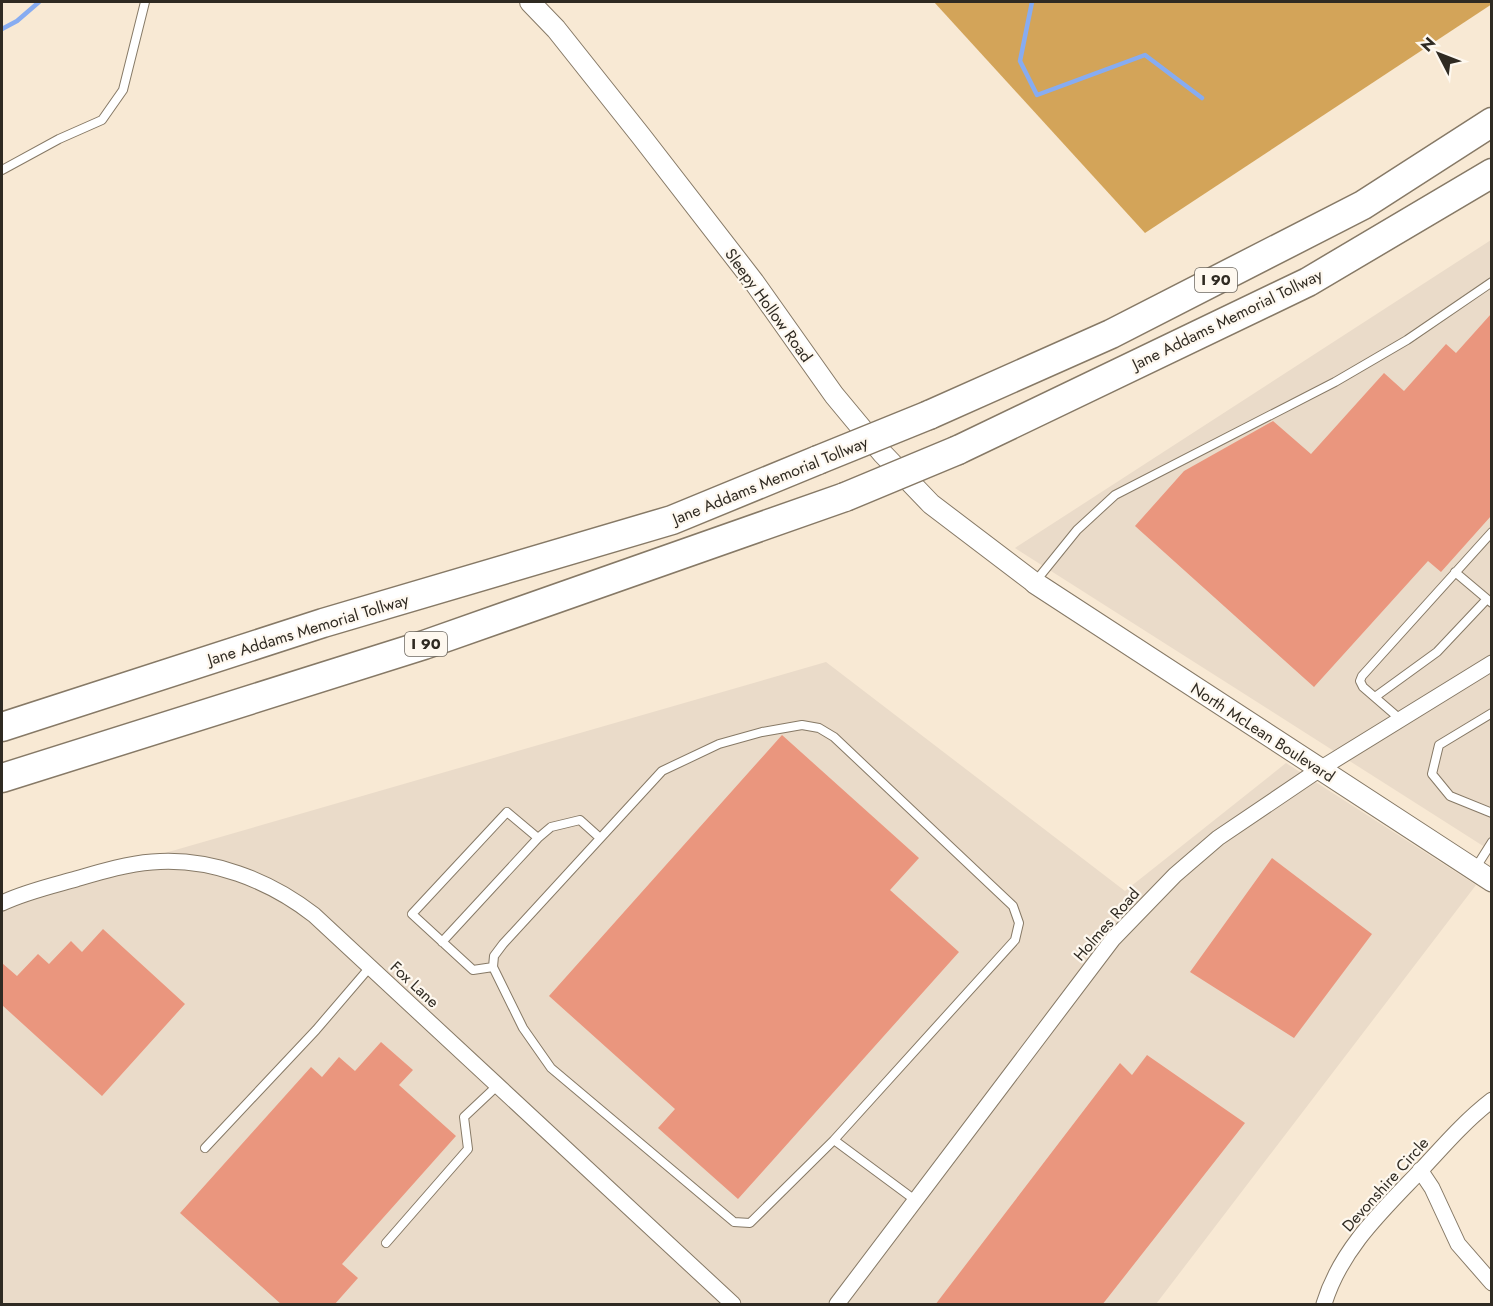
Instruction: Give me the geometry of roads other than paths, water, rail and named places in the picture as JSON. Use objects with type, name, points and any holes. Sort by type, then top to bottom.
[{"type":"highway","points":[[1410,175],[1491,110]]},
{"type":"highway","name":"Jane Addams Memorial Tollway","points":[[2,727],[323,622],[672,520],[928,415],[1111,334],[1364,205],[1491,122]]},
{"type":"highway","name":"Jane Addams Memorial Tollway","points":[[2,778],[424,645],[845,497],[957,450],[1308,282],[1491,173]]},
{"type":"main road","name":"North McLean Boulevard","points":[[1035,583],[1483,876]]},
{"type":"street","name":"Sleepy Hollow Road","points":[[530,2],[556,29],[641,136],[754,282],[834,395],[883,454],[931,504],[1035,583]]},
{"type":"street","name":"Holmes Road","points":[[837,1305],[1113,939],[1175,875],[1218,838],[1320,769],[1491,663]]},
{"type":"street","name":"Fox Lane","points":[[2,903],[58,884],[131,865],[171,862],[218,868],[260,881],[298,903],[370,967],[733,1305]]},
{"type":"street","name":"Devonshire Circle","points":[[1324,1305],[1339,1269],[1368,1225],[1464,1124],[1491,1100]]},
{"type":"street","points":[[1420,1170],[1432,1188],[1458,1244],[1491,1283]]},
{"type":"lane","points":[[2,170],[59,139],[102,120],[123,90],[145,2]]},
{"type":"lane","points":[[1035,583],[1077,530],[1115,495],[1335,382],[1407,340],[1491,282]]},
{"type":"lane","points":[[1400,719],[1363,687],[1360,681],[1362,676],[1455,572],[1488,542],[1491,532]]},
{"type":"lane","points":[[1375,697],[1437,652],[1489,601],[1455,572]]},
{"type":"lane","points":[[1491,713],[1439,745],[1432,774],[1450,796],[1491,813]]},
{"type":"lane","points":[[802,725],[819,728],[834,737],[1013,906],[1019,923],[1015,940],[834,1140],[750,1223],[734,1222],[551,1068],[523,1028],[493,967],[494,956],[503,944],[662,771],[687,757],[719,744],[762,732],[802,725]]},
{"type":"lane","points":[[493,967],[473,970],[412,914],[507,812],[538,838]]},
{"type":"lane","points":[[442,942],[538,838],[551,827],[579,820],[600,838]]},
{"type":"lane","points":[[1483,876],[1491,842]]},
{"type":"lane","points":[[205,1148],[316,1030],[370,967]]},
{"type":"lane","points":[[386,1243],[468,1149],[464,1117],[498,1086]]},
{"type":"lane","points":[[834,1140],[915,1200]]},
{"type":"waterway","points":[[2,29],[17,21],[39,2]]},
{"type":"waterway","points":[[1032,2],[1020,61],[1037,95],[1145,55],[1202,98]]}]
